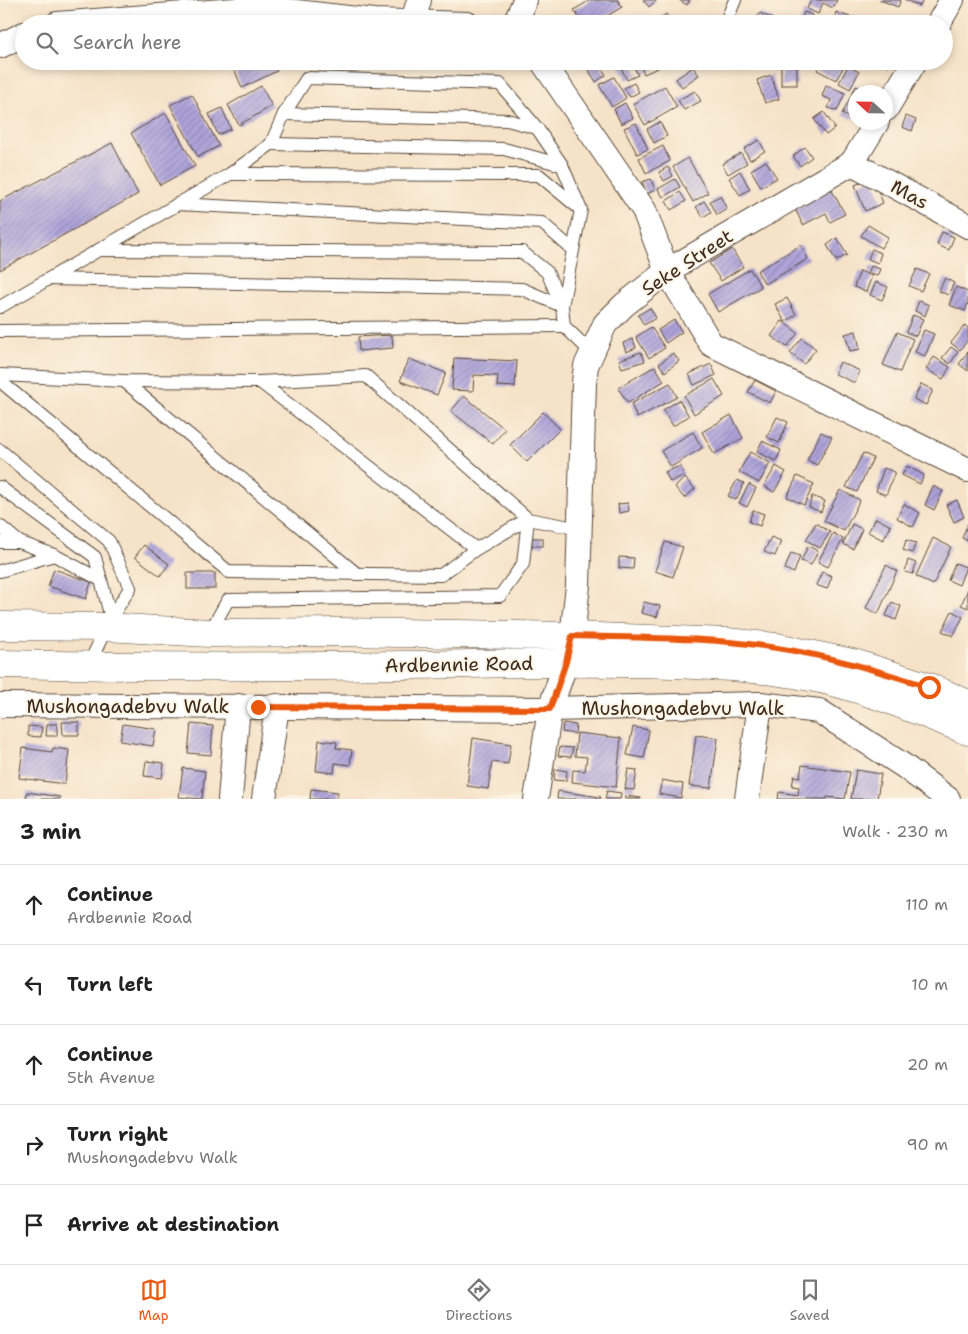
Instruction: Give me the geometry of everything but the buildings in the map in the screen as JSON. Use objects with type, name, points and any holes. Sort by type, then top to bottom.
[{"type":"main road","name":"Ardbennie Road","points":[[0,626],[109,623],[210,633],[340,632],[572,636],[727,642],[776,648],[857,664],[929,687],[968,704]]},
{"type":"main road","name":"Ardbennie Road","points":[[0,664],[88,666],[399,665],[566,662],[727,666],[806,676],[918,710],[968,731]]},
{"type":"street","points":[[519,15],[525,0]]},
{"type":"street","points":[[943,15],[952,0]]},
{"type":"street","points":[[149,15],[262,4],[334,15]]},
{"type":"street","points":[[399,15],[416,11],[432,15]]},
{"type":"street","points":[[0,46],[15,38]]},
{"type":"street","points":[[548,70],[644,210],[667,271],[711,344],[968,470]]},
{"type":"street","points":[[893,97],[910,70]]},
{"type":"street","name":"Seke Street","points":[[536,799],[550,709],[566,662],[572,636],[578,586],[586,366],[605,324],[624,305],[667,271],[852,163],[872,130]]},
{"type":"street","name":"Mas","points":[[852,163],[968,226]]},
{"type":"street","points":[[747,799],[760,704]]},
{"type":"street","name":"Mushongadebvu Walk","points":[[0,705],[550,709],[760,704],[819,711],[904,766],[948,799]]},
{"type":"street","points":[[238,706],[230,793],[264,795],[277,706]]},
{"type":"lane","points":[[729,15],[735,0]]},
{"type":"lane","points":[[0,307],[230,174],[271,144],[284,114],[307,78],[500,84],[537,128],[562,165],[581,210],[562,306],[564,326],[592,353]]},
{"type":"lane","points":[[284,114],[507,120],[537,128]]},
{"type":"lane","points":[[271,144],[504,149],[562,165]]},
{"type":"lane","points":[[230,174],[539,175],[581,210]]},
{"type":"lane","points":[[177,204],[542,223],[573,250]]},
{"type":"lane","points":[[99,250],[522,252],[547,272],[562,306]]},
{"type":"lane","points":[[49,279],[522,288],[562,306]]},
{"type":"lane","points":[[0,331],[564,326]]},
{"type":"lane","points":[[0,374],[124,381],[260,382],[366,376],[528,519],[580,529]]},
{"type":"lane","points":[[0,380],[229,572],[441,575],[476,549],[528,519]]},
{"type":"lane","points":[[124,381],[357,574]]},
{"type":"lane","points":[[260,382],[476,549]]},
{"type":"lane","points":[[0,450],[109,541],[130,588],[109,623],[88,666]]},
{"type":"lane","points":[[0,487],[95,557],[109,623]]},
{"type":"lane","points":[[210,633],[228,600],[500,596],[523,564],[528,519]]},
{"type":"lane","points":[[0,526],[19,542],[54,556],[101,580]]},
{"type":"lane","points":[[0,542],[19,542]]},
{"type":"lane","points":[[0,571],[54,556]]},
{"type":"route","points":[[258,707],[550,709],[566,662],[572,636],[727,642],[776,648],[857,664],[929,687]]}]
